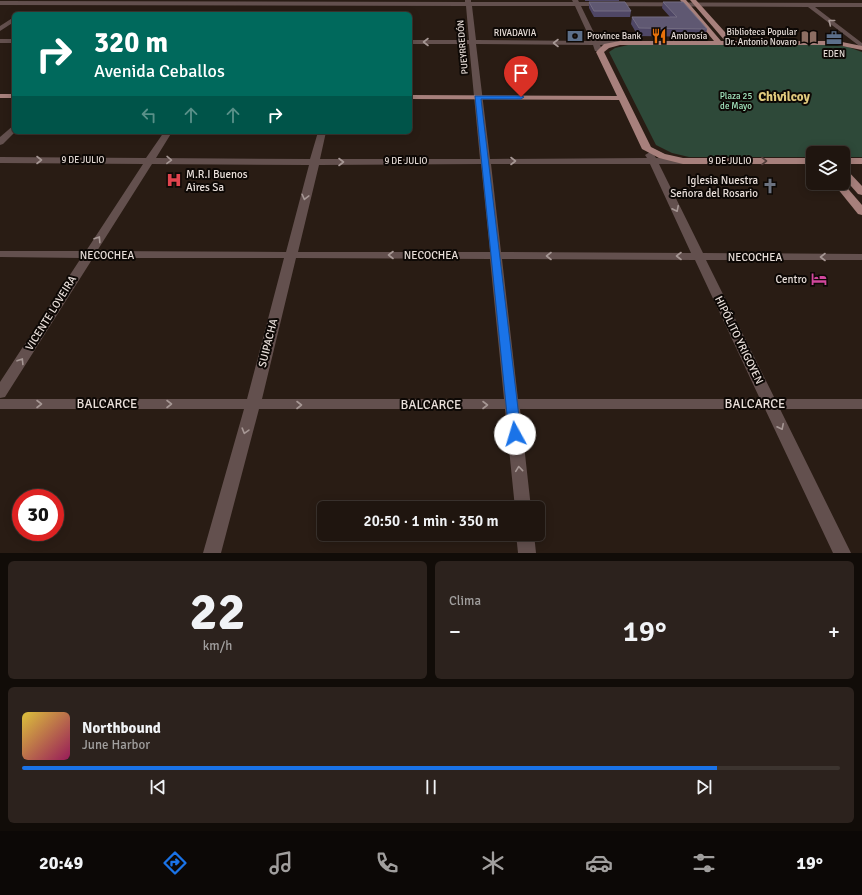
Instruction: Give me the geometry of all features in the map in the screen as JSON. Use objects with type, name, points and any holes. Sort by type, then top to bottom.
[{"type":"main road","points":[[685,2],[719,43]]},
{"type":"main road","points":[[695,2],[731,43]]},
{"type":"main road","name":"RIVADAVIA","points":[[600,52],[607,46],[620,43],[837,43],[861,45]]},
{"type":"main road","name":"HIPÓLITO YRIGOYEN","points":[[600,52],[647,149]]},
{"type":"main road","points":[[0,91],[12,91]]},
{"type":"main road","points":[[412,92],[477,95]]},
{"type":"main road","points":[[412,97],[477,95],[620,95]]},
{"type":"main road","points":[[0,96],[12,96]]},
{"type":"main road","points":[[647,149],[662,156],[682,161]]},
{"type":"main road","name":"9 DE JULIO","points":[[682,161],[806,161]]},
{"type":"main road","points":[[850,161],[862,161]]},
{"type":"main road","points":[[850,179],[862,192]]},
{"type":"main road","points":[[844,190],[862,212]]},
{"type":"street","points":[[803,0],[861,45]]},
{"type":"street","points":[[25,10],[37,2]]},
{"type":"street","points":[[0,3],[142,2],[358,4],[468,2],[695,2],[862,5]]},
{"type":"street","points":[[135,9],[142,2]]},
{"type":"street","name":"PUEYRREDÓN","points":[[468,2],[477,95],[486,161],[494,255],[522,501]]},
{"type":"street","points":[[576,2],[600,52]]},
{"type":"street","points":[[0,29],[12,20]]},
{"type":"street","points":[[0,41],[12,41]]},
{"type":"street","name":"RIVADAVIA","points":[[412,42],[620,43]]},
{"type":"street","points":[[0,142],[12,130]]},
{"type":"street","name":"VICENTE LOVEIRA","points":[[0,394],[167,134]]},
{"type":"street","name":"SUIPACHA","points":[[212,553],[253,405],[321,134]]},
{"type":"street","name":"HIPÓLITO YRIGOYEN","points":[[647,149],[842,553]]},
{"type":"street","name":"9 DE JULIO","points":[[0,160],[314,162],[682,161]]},
{"type":"street","name":"NECOCHEA","points":[[0,254],[494,255],[862,258]]},
{"type":"street","name":"BALCARCE","points":[[0,404],[862,404]]},
{"type":"street","points":[[526,541],[527,553]]},
{"type":"green space","name":"Plaza 25 de Mayo","points":[[829,44],[848,47],[862,52],[862,157],[850,157],[850,146],[806,146],[806,157],[689,157],[672,153],[656,145],[609,52],[615,48],[628,45]]},
{"type":"building","points":[[589,2],[625,2],[631,11],[594,11]]},
{"type":"building","points":[[663,2],[683,2],[707,29],[639,28],[632,17],[677,17]]},
{"type":"place","name":"Province Bank","points":[[575,36]]},
{"type":"place","name":"Ambrosía","points":[[659,36]]},
{"type":"place","name":"Biblioteca Popular Dr. Antonio Novaro","points":[[809,37]]},
{"type":"place","name":"EDEN","points":[[834,38]]},
{"type":"place","name":"M.R.I Buenos Aires Sa","points":[[174,180]]},
{"type":"place","name":"Iglesia Nuestra Señora del Rosario","points":[[770,186]]},
{"type":"place","name":"Centro","points":[[819,279]]},
{"type":"district","name":"Chivilcoy","points":[[784,97]]},
{"type":"route","points":[[515,434],[494,255],[486,161],[477,97],[521,97]]}]
